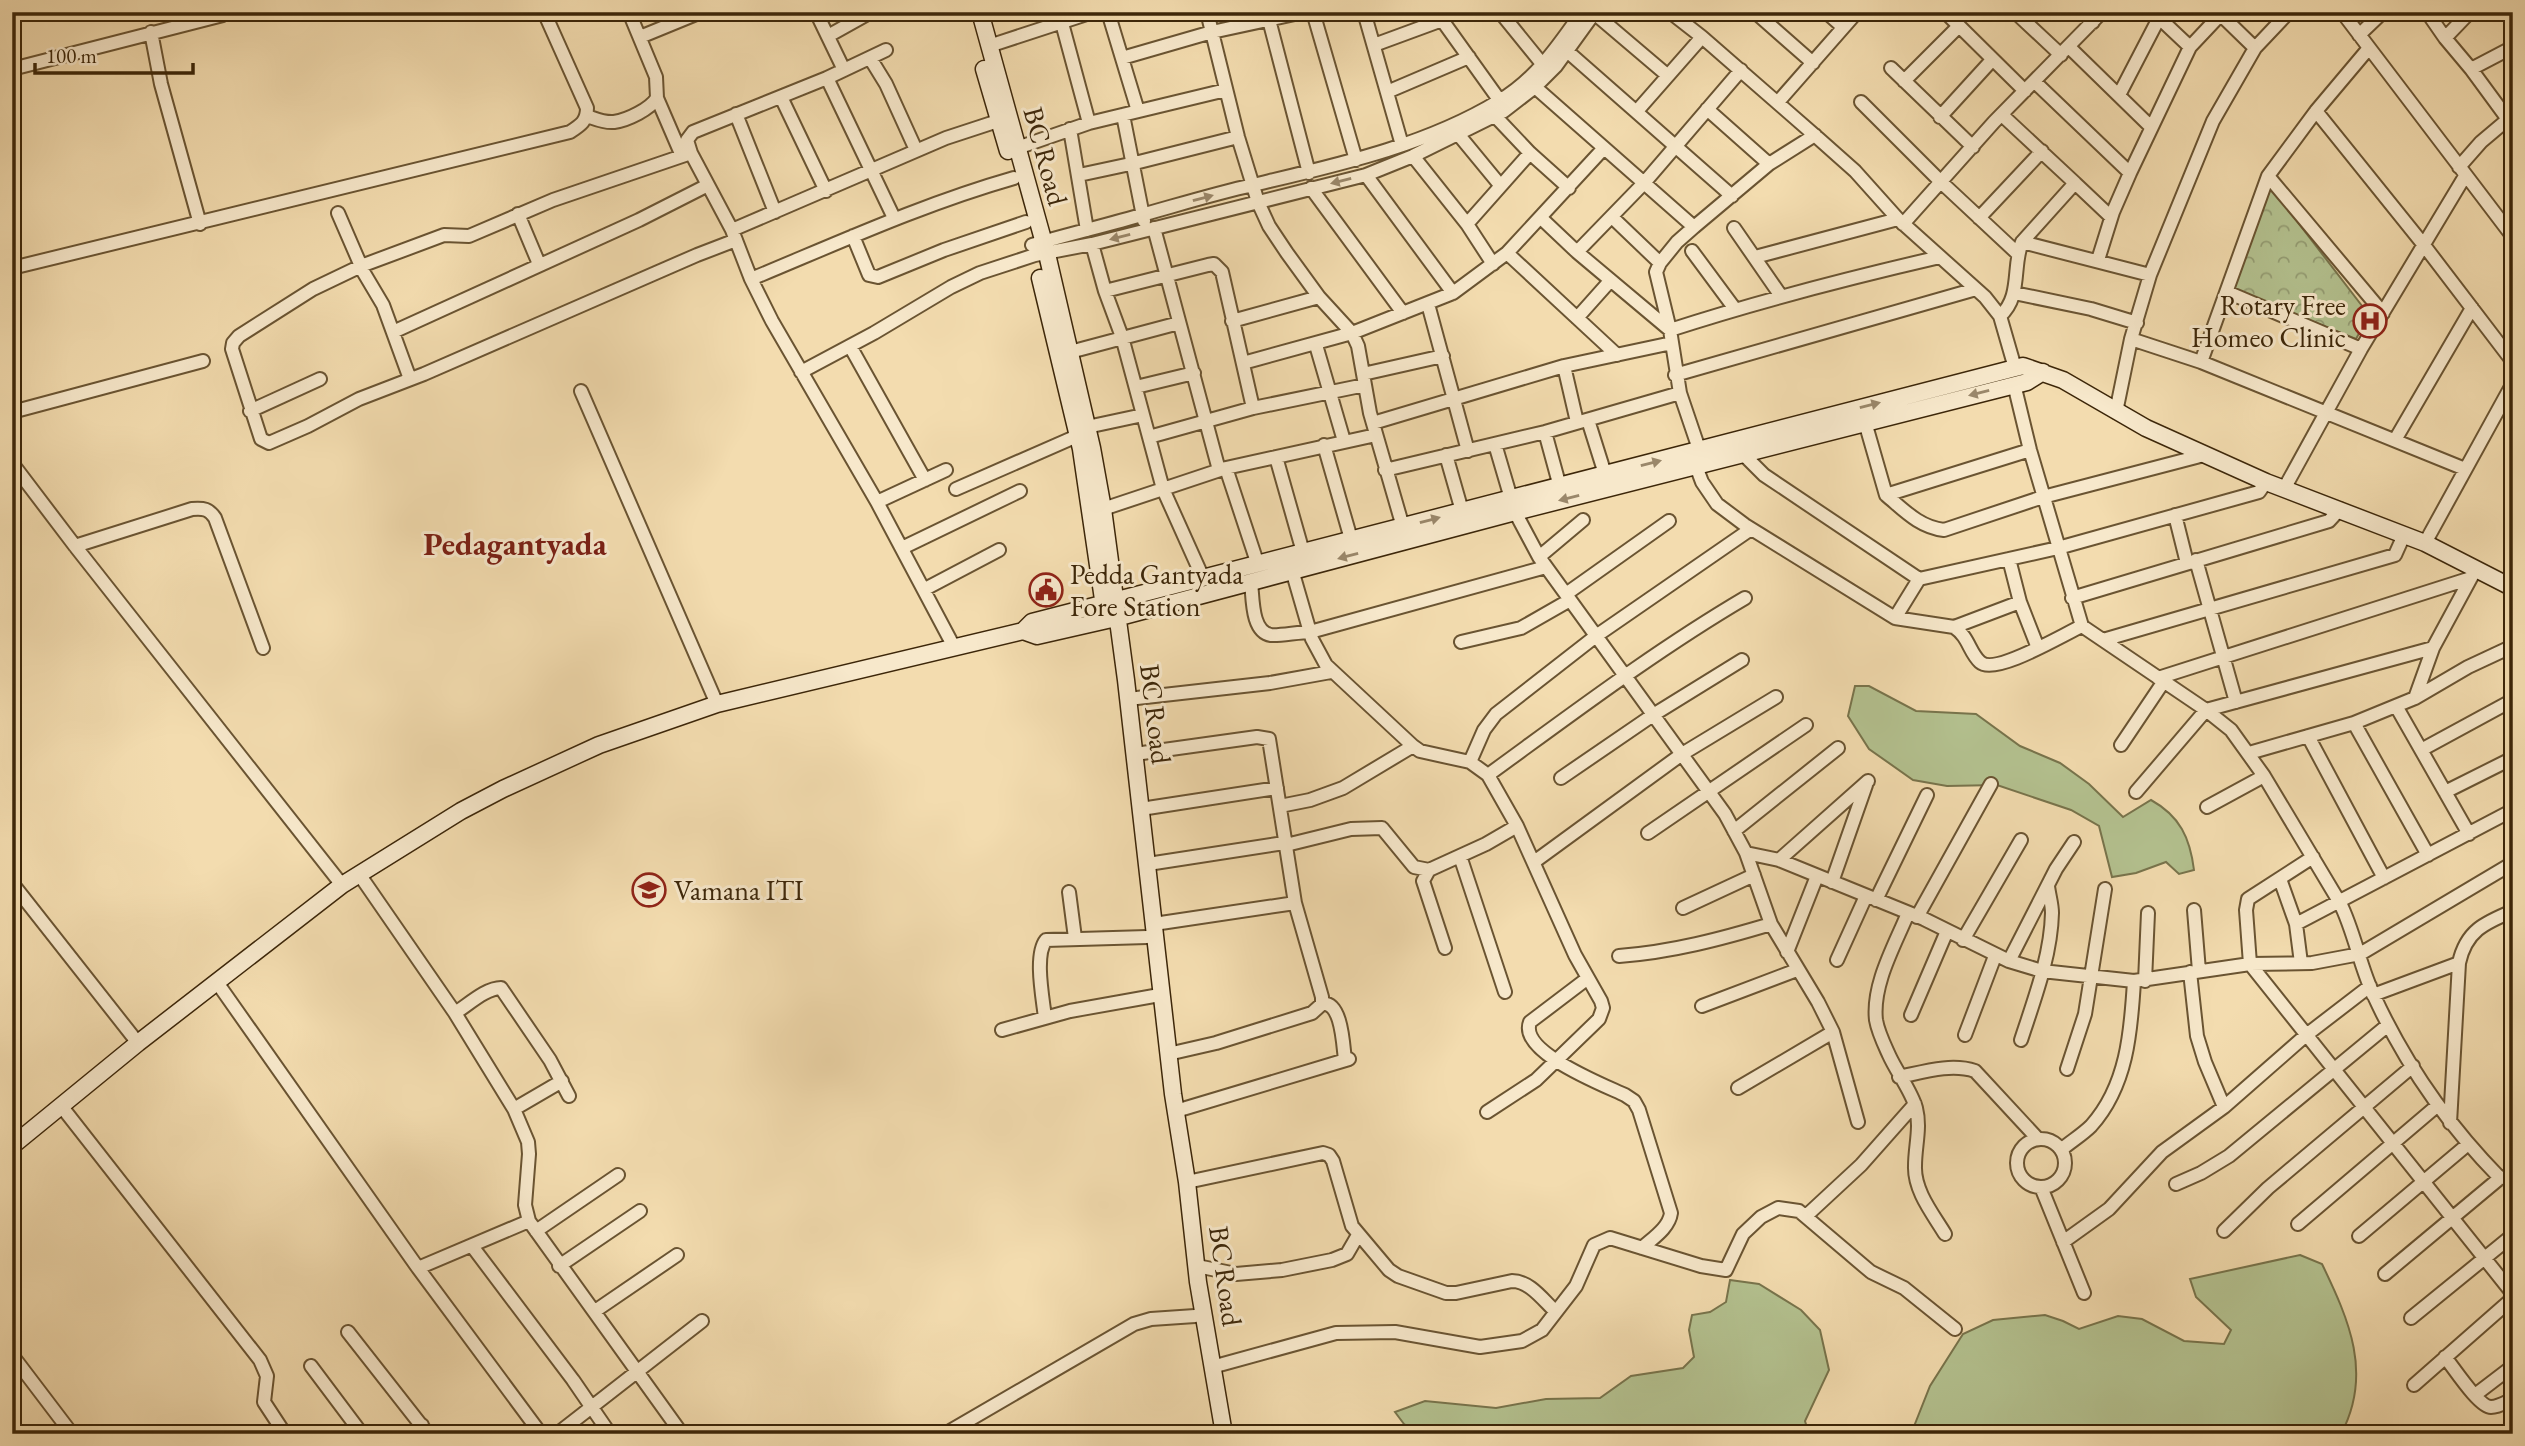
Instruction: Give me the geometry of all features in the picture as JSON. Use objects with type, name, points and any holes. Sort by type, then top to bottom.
[{"type":"street","points":[[12,268],[570,132],[587,117],[585,100],[544,12]]},
{"type":"street","points":[[629,12],[656,77],[657,98],[687,154],[708,185],[734,235],[751,279],[801,372],[877,502],[954,647]]},
{"type":"street","points":[[640,37],[701,12]]},
{"type":"street","points":[[816,12],[844,71]]},
{"type":"street","points":[[828,36],[871,12]]},
{"type":"street","points":[[969,12],[1004,119],[1014,178],[1026,222],[1039,249],[1082,432],[1110,611]]},
{"type":"street","name":"BC Road","points":[[980,12],[1004,119],[1017,148],[1039,249],[1070,352],[1082,432],[1103,509],[1118,681],[1183,1183],[1197,1266],[1216,1434]]},
{"type":"street","points":[[989,46],[1060,17],[1093,12]]},
{"type":"street","points":[[1108,12],[1138,111]]},
{"type":"street","points":[[1207,12],[1238,137],[1258,202],[1269,226],[1319,297],[1352,333],[1358,346],[1375,429],[1403,534]]},
{"type":"street","points":[[1122,58],[1268,17],[1304,12]]},
{"type":"street","points":[[1313,12],[1356,160]]},
{"type":"street","points":[[1364,12],[1402,145]]},
{"type":"street","points":[[1500,12],[1543,65]]},
{"type":"street","points":[[801,372],[951,287],[1087,230],[1356,160],[1402,145],[1500,101],[1543,65],[1582,12]]},
{"type":"street","points":[[1670,12],[1741,70],[1855,171],[1900,222],[1976,289],[2000,316],[2030,450],[2082,626],[2206,710],[2231,730],[2249,753],[2340,902],[2352,928],[2372,991],[2388,1025],[2438,1105],[2467,1145],[2506,1178],[2452,1218],[2385,1274]]},
{"type":"street","points":[[1755,12],[1813,64]]},
{"type":"street","points":[[1826,12],[1843,27]]},
{"type":"street","points":[[1778,102],[1857,12]]},
{"type":"street","points":[[1945,12],[1992,60],[2030,86],[2130,173]]},
{"type":"street","points":[[2015,12],[2119,95],[2151,127]]},
{"type":"street","points":[[1755,257],[1900,222],[2097,17],[2082,12]]},
{"type":"street","points":[[2116,412],[2130,339],[2150,275],[2213,121],[2255,48],[2288,12]]},
{"type":"street","points":[[2342,12],[2513,237]]},
{"type":"street","points":[[2360,35],[2383,12]]},
{"type":"street","points":[[2284,489],[2462,172],[2481,142],[2510,116],[2445,38],[2427,12]]},
{"type":"street","points":[[2445,38],[2470,12]]},
{"type":"street","points":[[1039,249],[1092,244],[1366,175],[1413,156],[1495,116],[1535,87],[1567,51],[1594,13],[1667,75]]},
{"type":"street","points":[[2098,260],[2111,217],[2130,173],[2190,47],[2221,13],[2255,48]]},
{"type":"street","points":[[12,69],[223,15]]},
{"type":"street","points":[[2119,95],[2156,15],[2190,47]]},
{"type":"street","points":[[1374,45],[1448,16],[1469,57],[1500,101]]},
{"type":"street","points":[[1060,17],[1089,123]]},
{"type":"street","points":[[1268,17],[1309,173]]},
{"type":"street","points":[[1904,81],[1959,26]]},
{"type":"street","points":[[151,32],[161,84],[200,224]]},
{"type":"street","points":[[1637,111],[1702,37]]},
{"type":"street","points":[[2471,69],[2513,47]]},
{"type":"street","points":[[2202,362],[2268,176],[2316,111],[2369,48]]},
{"type":"street","points":[[687,154],[687,140],[693,132],[844,71],[887,50]]},
{"type":"street","points":[[1567,51],[1732,196]]},
{"type":"street","points":[[1387,92],[1469,57]]},
{"type":"street","points":[[870,58],[886,85],[916,150]]},
{"type":"street","points":[[1940,117],[1992,60]]},
{"type":"street","points":[[1891,68],[1973,147]]},
{"type":"street","points":[[1577,252],[1644,183],[1741,70]]},
{"type":"street","points":[[827,78],[894,218]]},
{"type":"street","points":[[1535,87],[1694,227]]},
{"type":"street","points":[[1017,148],[1089,123],[1226,90]]},
{"type":"street","points":[[781,97],[826,191]]},
{"type":"street","points":[[587,117],[615,122],[647,108],[657,98]]},
{"type":"street","points":[[1861,102],[1979,218],[2019,247],[2098,260],[2150,275]]},
{"type":"street","points":[[1707,109],[1769,164]]},
{"type":"street","points":[[2316,111],[2513,362]]},
{"type":"street","points":[[736,114],[775,212]]},
{"type":"street","points":[[1124,115],[1144,215],[1166,275],[1206,420],[1258,565]]},
{"type":"street","points":[[2002,115],[2111,217]]},
{"type":"street","points":[[1495,116],[1530,153],[1569,188]]},
{"type":"street","points":[[687,154],[518,214],[469,236],[444,235],[361,266],[313,289],[239,336],[232,349],[261,439],[269,443],[309,426],[359,399],[697,254],[775,212],[916,150],[1004,119]]},
{"type":"street","points":[[1070,129],[1087,230]]},
{"type":"street","points":[[1458,134],[1500,185]]},
{"type":"street","points":[[1079,175],[1238,137]]},
{"type":"street","points":[[1699,449],[1675,375],[1671,337],[1656,272],[1677,242],[1769,164],[1821,140]]},
{"type":"street","points":[[1243,363],[1352,333],[1452,293],[1507,253],[1604,148]]},
{"type":"street","points":[[1979,218],[2042,151]]},
{"type":"street","points":[[1467,225],[1530,153]]},
{"type":"street","points":[[1413,156],[1467,225],[1493,264]]},
{"type":"street","points":[[1366,175],[1452,293]]},
{"type":"street","points":[[2268,176],[2383,313]]},
{"type":"street","points":[[751,279],[894,218],[1014,178]]},
{"type":"street","points":[[2000,316],[2007,310],[2014,293],[2019,247],[2075,183]]},
{"type":"street","points":[[393,332],[639,220],[708,185]]},
{"type":"street","points":[[1311,188],[1403,313]]},
{"type":"street","points":[[338,213],[361,266],[383,305],[410,379]]},
{"type":"street","points":[[518,214],[539,264]]},
{"type":"street","points":[[1612,217],[1660,263]]},
{"type":"street","points":[[1541,218],[1671,337]]},
{"type":"street","points":[[853,236],[869,275],[878,277],[944,250],[1026,222]]},
{"type":"street","points":[[1734,228],[1781,296]]},
{"type":"street","points":[[1092,244],[1122,337],[1163,489],[1203,578]]},
{"type":"street","points":[[1692,251],[1735,309]]},
{"type":"street","points":[[1507,253],[1617,355]]},
{"type":"street","points":[[1103,509],[1222,469],[1344,441],[1454,400],[1564,366],[1617,355],[1671,337],[1735,309],[1940,257]]},
{"type":"street","points":[[1105,291],[1208,264],[1219,267],[1253,408]]},
{"type":"street","points":[[1577,318],[1610,281]]},
{"type":"street","points":[[1675,375],[1976,289]]},
{"type":"street","points":[[2227,292],[2361,349]]},
{"type":"street","points":[[2014,293],[2091,309],[2137,323]]},
{"type":"street","points":[[1232,321],[1319,297]]},
{"type":"street","points":[[1429,304],[1468,451]]},
{"type":"street","points":[[2395,440],[2472,308]]},
{"type":"street","points":[[1070,352],[1179,323]]},
{"type":"street","points":[[2130,339],[2202,362],[2465,469]]},
{"type":"street","points":[[1316,345],[1344,441]]},
{"type":"street","points":[[850,346],[925,480]]},
{"type":"street","points":[[1149,438],[1253,408],[1328,393],[1443,356]]},
{"type":"street","points":[[12,412],[204,361]]},
{"type":"street","points":[[1564,366],[1605,474]]},
{"type":"street","points":[[12,1146],[62,1107],[132,1036],[216,981],[342,885],[408,843],[503,789],[599,745],[718,704],[1023,631],[1037,636],[1203,578],[1352,539],[1403,534],[1513,505],[1744,455],[1865,422],[2015,376],[2023,366],[2081,389],[2116,412],[2204,454],[2266,482],[2425,543],[2473,574],[2513,588]]},
{"type":"street","points":[[1136,387],[1194,373]]},
{"type":"street","points":[[1110,611],[1251,582],[1403,534],[1462,512],[1513,505],[1560,487],[1699,449],[2015,376]]},
{"type":"street","points":[[250,411],[320,379]]},
{"type":"street","points":[[2425,543],[2513,383]]},
{"type":"street","points":[[581,391],[718,704]]},
{"type":"street","points":[[1385,470],[1545,432],[1680,393]]},
{"type":"street","points":[[956,489],[1082,432],[1143,415]]},
{"type":"street","points":[[1865,422],[1886,495],[1918,521],[1944,530],[2043,497],[2204,454]]},
{"type":"street","points":[[1545,432],[1560,487]]},
{"type":"street","points":[[1495,444],[1513,505],[1543,562],[1710,792],[1746,853],[1771,924],[1833,1032],[1858,1122]]},
{"type":"street","points":[[1324,445],[1352,539]]},
{"type":"street","points":[[1886,495],[2030,450]]},
{"type":"street","points":[[1446,455],[1462,512]]},
{"type":"street","points":[[1744,455],[1764,475],[1919,579]]},
{"type":"street","points":[[1276,457],[1303,552]]},
{"type":"street","points":[[12,463],[75,547],[342,885]]},
{"type":"street","points":[[1696,466],[1702,482],[1717,504],[1751,529],[1895,618],[1954,627],[1962,632],[1978,660],[1989,666],[2013,659],[2082,626]]},
{"type":"street","points":[[877,502],[946,470]]},
{"type":"street","points":[[1895,618],[1919,579],[2057,548],[2259,492],[2266,482]]},
{"type":"street","points":[[902,548],[1020,491]]},
{"type":"street","points":[[75,547],[192,509],[210,511],[215,518],[263,648]]},
{"type":"street","points":[[2072,598],[2329,521],[2340,509]]},
{"type":"street","points":[[2175,515],[2210,609],[2236,702]]},
{"type":"street","points":[[1251,582],[1256,618],[1265,633],[1274,635],[1310,632],[1543,562],[1583,520]]},
{"type":"street","points":[[1461,642],[1521,628],[1568,597],[1669,521]]},
{"type":"street","points":[[1470,762],[1484,730],[1496,714],[1596,636],[1751,529]]},
{"type":"street","points":[[2103,640],[2395,555],[2404,535]]},
{"type":"street","points":[[925,589],[999,550]]},
{"type":"street","points":[[2009,559],[2020,602],[2038,648]]},
{"type":"street","points":[[1292,570],[1310,632],[1319,655],[1331,672],[1420,751],[1470,762],[1488,775],[1517,826],[1575,955],[1601,1001],[1602,1014],[1556,1061],[1536,1080],[1487,1112]]},
{"type":"street","points":[[2415,698],[2433,648],[2473,574]]},
{"type":"street","points":[[2121,745],[2161,679],[2473,574]]},
{"type":"street","points":[[1488,775],[1625,676],[1704,622],[1745,598]]},
{"type":"street","points":[[1954,627],[2020,602]]},
{"type":"street","name":"BC Road","points":[[1110,611],[1128,699],[1135,754],[1148,864],[1154,996],[1176,1111],[1195,1317],[1224,1434]]},
{"type":"street","points":[[2249,753],[2354,723],[2396,706],[2513,646]]},
{"type":"street","points":[[2136,792],[2206,710],[2433,648]]},
{"type":"street","points":[[1561,778],[1653,715],[1742,660]]},
{"type":"street","points":[[1128,699],[1270,683],[1331,672]]},
{"type":"street","points":[[1534,862],[1682,754],[1776,697]]},
{"type":"street","points":[[2421,750],[2513,700]]},
{"type":"street","points":[[2396,706],[2469,834]]},
{"type":"street","points":[[2354,723],[2428,855]]},
{"type":"street","points":[[1648,833],[1806,725]]},
{"type":"street","points":[[2308,736],[2384,878]]},
{"type":"street","points":[[1135,754],[1265,737],[1271,743],[1295,903],[1322,1004]]},
{"type":"street","points":[[1280,806],[1310,800],[1343,788],[1413,746]]},
{"type":"street","points":[[1734,831],[1838,748]]},
{"type":"street","points":[[2445,792],[2513,758]]},
{"type":"street","points":[[2207,807],[2264,776]]},
{"type":"street","points":[[1779,860],[1868,781],[1832,882]]},
{"type":"street","points":[[1945,1234],[1917,1183],[1914,1168],[1918,1132],[1915,1104],[1899,1077],[1881,1036],[1876,1019],[1877,996],[1882,978],[1912,915],[1991,784]]},
{"type":"street","points":[[1141,808],[1277,788]]},
{"type":"street","points":[[1837,960],[1927,795]]},
{"type":"street","points":[[2296,924],[2513,810]]},
{"type":"street","points":[[1148,864],[1284,843],[1286,845],[1351,829],[1382,828],[1413,867],[1429,870],[1517,826]]},
{"type":"street","points":[[1963,940],[2021,839]]},
{"type":"street","points":[[2009,961],[2074,842]]},
{"type":"street","points":[[1746,853],[1779,860],[1912,915],[2009,961],[2042,971],[2139,981],[2250,964],[2312,963],[2360,954],[2513,863]]},
{"type":"street","points":[[1460,856],[1505,992]]},
{"type":"street","points":[[2313,857],[2248,899],[2246,910],[2250,964],[2513,1296],[2414,1385]]},
{"type":"street","points":[[1429,870],[1423,881],[1445,948]]},
{"type":"street","points":[[359,874],[455,1013],[514,1109],[528,1142],[525,1205],[532,1226],[682,1434]]},
{"type":"street","points":[[1683,908],[1754,875]]},
{"type":"street","points":[[1787,952],[1817,876]]},
{"type":"street","points":[[2280,879],[2296,924],[2301,963]]},
{"type":"street","points":[[13,885],[132,1036]]},
{"type":"street","points":[[2021,1040],[2042,971],[2052,911],[2048,886]]},
{"type":"street","points":[[2067,1069],[2083,1023],[2105,889]]},
{"type":"street","points":[[1069,892],[1075,938]]},
{"type":"street","points":[[1045,1018],[1040,956],[1046,940],[1151,931],[1295,903]]},
{"type":"street","points":[[2194,910],[2197,1036],[2224,1107]]},
{"type":"street","points":[[2451,1123],[2462,949],[2470,936],[2491,920],[2513,911]]},
{"type":"street","points":[[2061,1150],[2089,1128],[2110,1100],[2119,1080],[2126,1056],[2148,913]]},
{"type":"street","points":[[1619,956],[1657,954],[1695,946],[1771,924]]},
{"type":"street","points":[[1911,1015],[1947,931]]},
{"type":"street","points":[[1965,1035],[1995,956]]},
{"type":"street","points":[[2063,1242],[2109,1209],[2162,1152],[2224,1107],[2305,1036],[2372,991],[2459,964]]},
{"type":"street","points":[[1702,1006],[1797,970]]},
{"type":"street","points":[[1588,978],[1530,1021],[1529,1033],[1538,1047],[1556,1061],[1625,1095],[1634,1101],[1639,1110],[1671,1213],[1670,1220],[1663,1229],[1642,1248]]},
{"type":"street","points":[[216,981],[418,1268],[541,1434]]},
{"type":"street","points":[[455,1013],[496,988],[501,988],[569,1096]]},
{"type":"street","points":[[1002,1030],[1070,1011],[1154,996]]},
{"type":"street","points":[[1165,1049],[1216,1044],[1312,1013],[1322,1004],[1328,1003],[1337,1013],[1347,1059],[1176,1111]]},
{"type":"street","points":[[2176,1184],[2229,1156],[2388,1025]]},
{"type":"street","points":[[1738,1088],[1833,1032]]},
{"type":"street","points":[[2224,1231],[2267,1188],[2413,1066]]},
{"type":"street","points":[[1899,1077],[1954,1068],[1975,1071],[2038,1139],[2052,1142],[2061,1150],[2065,1161],[2061,1176],[2049,1186],[2033,1186],[2020,1177],[2017,1161],[2024,1146],[2038,1139]]},
{"type":"street","points":[[514,1109],[562,1081]]},
{"type":"street","points":[[1806,1216],[1861,1165],[1915,1104]]},
{"type":"street","points":[[2298,1224],[2438,1105]]},
{"type":"street","points":[[62,1107],[260,1360],[268,1376],[264,1402],[285,1434]]},
{"type":"street","points":[[2359,1236],[2467,1145]]},
{"type":"street","points":[[1183,1183],[1323,1153],[1329,1155],[1349,1218],[1358,1235],[1398,1276],[1446,1293],[1511,1280],[1519,1281],[1556,1312]]},
{"type":"street","points":[[418,1268],[532,1226],[618,1175]]},
{"type":"street","points":[[2041,1187],[2084,1293]]},
{"type":"street","points":[[1208,1368],[1336,1333],[1395,1332],[1480,1346],[1522,1341],[1542,1330],[1576,1286],[1594,1245],[1610,1238],[1701,1266],[1726,1270],[1743,1234],[1761,1217],[1778,1208],[1799,1210],[1871,1272],[1904,1288],[1955,1329]]},
{"type":"street","points":[[559,1266],[639,1210]]},
{"type":"street","points":[[1197,1266],[1237,1274],[1282,1270],[1332,1260],[1347,1254],[1358,1235]]},
{"type":"street","points":[[2411,1318],[2513,1235]]},
{"type":"street","points":[[472,1246],[610,1434]]},
{"type":"street","points":[[595,1311],[677,1255]]},
{"type":"street","points":[[945,1434],[1134,1324],[1151,1319],[1195,1317]]},
{"type":"street","points":[[557,1434],[702,1321]]},
{"type":"street","points":[[348,1332],[425,1430],[411,1434]]},
{"type":"street","points":[[12,1355],[72,1434]]},
{"type":"street","points":[[2445,1357],[2487,1407],[2513,1399]]},
{"type":"street","points":[[311,1366],[362,1434]]},
{"type":"street","points":[[2475,1395],[2513,1366]]},
{"type":"green space","points":[[2270,186],[2369,315],[2356,339],[2232,289]]},
{"type":"green space","points":[[1855,686],[1869,686],[1916,711],[1976,714],[2020,746],[2060,763],[2089,784],[2123,817],[2151,800],[2169,813],[2182,829],[2190,848],[2194,870],[2179,874],[2166,862],[2136,873],[2112,877],[2099,826],[2071,810],[1997,785],[1947,786],[1913,780],[1869,749],[1848,716]]},
{"type":"green space","points":[[2300,1255],[2322,1264],[2341,1306],[2354,1348],[2355,1390],[2341,1434],[1911,1434],[1930,1386],[1963,1334],[1993,1320],[2045,1315],[2079,1329],[2118,1316],[2142,1319],[2184,1341],[2224,1344],[2231,1330],[2196,1297],[2190,1279]]},
{"type":"green space","points":[[1730,1280],[1759,1284],[1801,1310],[1820,1330],[1829,1370],[1805,1421],[1809,1434],[1421,1434],[1404,1424],[1395,1412],[1425,1401],[1496,1408],[1546,1399],[1600,1398],[1631,1376],[1683,1368],[1694,1357],[1689,1330],[1692,1315],[1710,1312],[1726,1302]]},
{"type":"place","name":"Rotary Free Homeo Clinic","points":[[2370,321]]},
{"type":"place","name":"Pedda Gantyada Fore Station","points":[[1046,590]]},
{"type":"place","name":"Vamana ITI","points":[[649,890]]},
{"type":"district","name":"Pedagantyada","points":[[515,544]]}]
